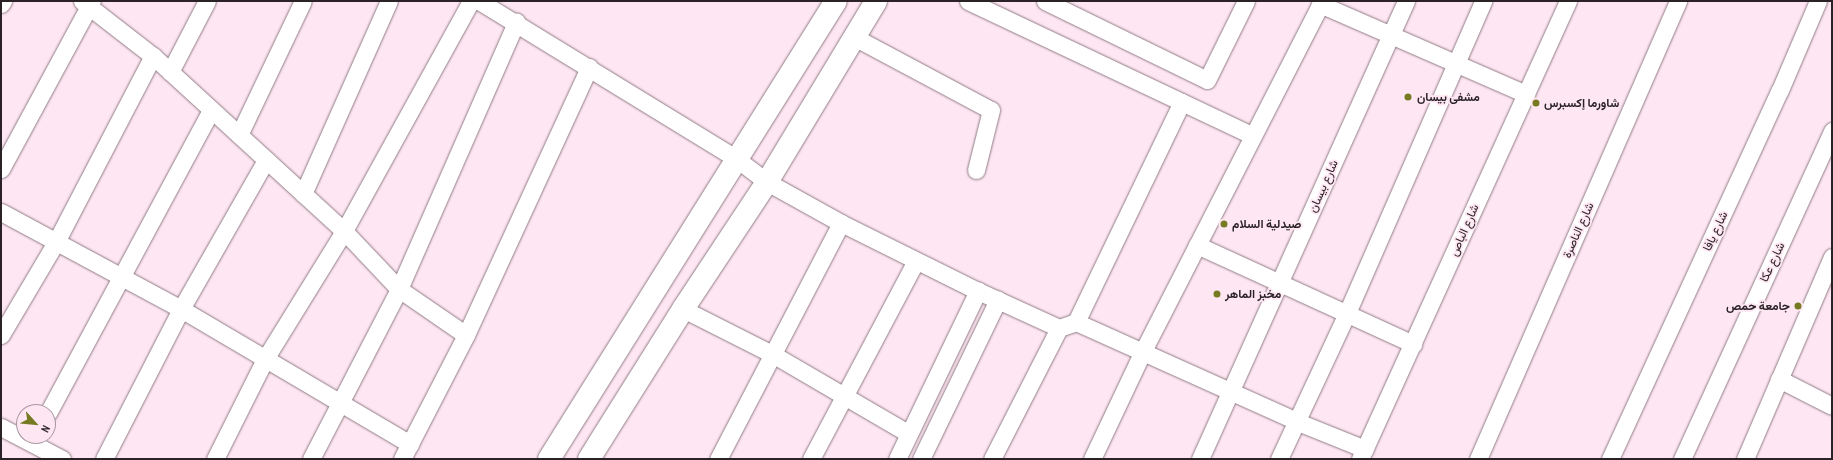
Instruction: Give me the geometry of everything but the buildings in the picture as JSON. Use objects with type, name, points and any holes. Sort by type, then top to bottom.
[{"type":"main road","points":[[549,459],[738,160],[836,1]]},
{"type":"main road","points":[[589,459],[682,309],[767,182],[876,1]]},
{"type":"street","points":[[170,72],[207,1]]},
{"type":"street","points":[[239,135],[303,1]]},
{"type":"street","points":[[303,194],[388,1]]},
{"type":"street","points":[[215,459],[264,360],[344,231],[471,1]]},
{"type":"street","points":[[479,1],[516,22],[738,160],[767,182],[841,223],[916,261],[1059,328]]},
{"type":"street","points":[[968,1],[1253,136]]},
{"type":"street","points":[[1045,1],[1207,80],[1246,1]]},
{"type":"street","name":"شارع بيسان","points":[[1200,459],[1406,1]]},
{"type":"street","points":[[1279,459],[1298,422],[1483,1]]},
{"type":"street","name":"شارع الباص","points":[[1363,454],[1568,1]]},
{"type":"street","name":"شارع الناصرة","points":[[1478,459],[1678,1]]},
{"type":"street","name":"شارع يافا","points":[[1610,459],[1777,98],[1818,1]]},
{"type":"street","points":[[1,170],[88,2],[153,56],[344,231],[399,289],[466,335]]},
{"type":"street","points":[[1092,459],[1143,351],[1321,2],[1391,35],[1526,94]]},
{"type":"street","points":[[312,459],[399,289],[516,22]]},
{"type":"street","points":[[854,38],[991,110],[976,170]]},
{"type":"street","points":[[1,335],[56,242],[153,56]]},
{"type":"street","points":[[402,459],[466,335],[589,67]]},
{"type":"street","points":[[1076,322],[1182,102]]},
{"type":"street","points":[[53,404],[120,276],[211,110]]},
{"type":"street","name":"شارع عكا","points":[[1682,459],[1832,131]]},
{"type":"street","points":[[104,459],[181,309],[266,160]]},
{"type":"street","points":[[1,212],[181,309],[264,360],[410,444]]},
{"type":"street","points":[[718,459],[774,356],[841,223]]},
{"type":"street","points":[[1197,245],[1412,344]]},
{"type":"street","points":[[1745,459],[1832,257]]},
{"type":"street","points":[[811,459],[916,261]]},
{"type":"street","points":[[897,459],[978,291]]},
{"type":"street","points":[[921,459],[998,300]]},
{"type":"street","points":[[682,309],[774,356],[909,434]]},
{"type":"street","points":[[992,459],[1059,328],[1076,322],[1298,422],[1363,454]]},
{"type":"street","points":[[1779,379],[1832,406]]},
{"type":"street","points":[[1,427],[16,433]]},
{"type":"street","points":[[40,444],[62,459]]},
{"type":"place","name":"مشفى بيسان","points":[[1408,97]]},
{"type":"place","name":"شاورما إكسبرس","points":[[1536,103]]},
{"type":"place","name":"صيدلية السلام","points":[[1224,224]]},
{"type":"place","name":"مخبز الماهر","points":[[1217,294]]},
{"type":"place","name":"جامعة حمص","points":[[1798,306]]}]
